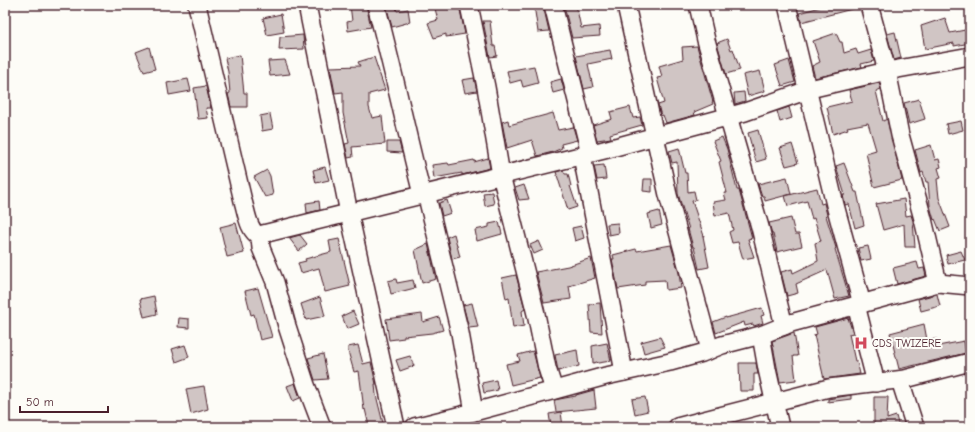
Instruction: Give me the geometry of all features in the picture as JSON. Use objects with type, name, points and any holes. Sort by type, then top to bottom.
[{"type":"street","points":[[197,5],[243,201],[251,228],[256,235],[260,237]]},
{"type":"street","points":[[307,5],[349,213],[396,427]]},
{"type":"street","points":[[376,5],[405,130],[424,194],[460,333],[474,412]]},
{"type":"street","points":[[469,5],[486,87],[501,175],[536,314],[547,368],[554,390]]},
{"type":"street","points":[[553,5],[586,154],[624,372]]},
{"type":"street","points":[[626,5],[668,194],[710,350]]},
{"type":"street","points":[[698,5],[706,40],[760,227],[784,326]]},
{"type":"street","points":[[788,5],[876,383]]},
{"type":"street","points":[[868,5],[887,71],[900,135],[923,219],[938,283]]},
{"type":"street","points":[[260,237],[263,234],[586,154],[745,112],[807,90],[887,71],[970,56]]},
{"type":"street","points":[[260,237],[261,248],[275,282],[292,341],[322,427]]},
{"type":"street","points":[[414,427],[624,372],[670,362],[722,345],[761,335],[784,326],[938,283],[970,286]]},
{"type":"street","points":[[761,335],[780,427]]},
{"type":"street","points":[[677,427],[829,388],[900,380],[970,362]]},
{"type":"street","points":[[900,380],[915,427]]},
{"type":"building","points":[[350,5],[366,5],[371,27],[348,31],[347,22],[352,21]]},
{"type":"building","points":[[386,5],[395,5],[397,11],[408,9],[410,22],[392,27]]},
{"type":"building","points":[[434,5],[459,5],[465,34],[446,37],[446,34],[434,38],[428,23],[438,20]]},
{"type":"building","points":[[534,5],[543,5],[549,31],[538,32]]},
{"type":"building","points":[[576,5],[581,28],[599,26],[600,36],[572,38],[564,6]]},
{"type":"building","points":[[819,5],[856,5],[856,8],[801,22],[799,13],[820,7]]},
{"type":"building","points":[[281,14],[284,32],[267,35],[263,18]]},
{"type":"building","points":[[945,18],[950,33],[970,29],[970,43],[954,46],[954,43],[925,49],[921,26]]},
{"type":"building","points":[[483,21],[490,21],[493,46],[495,46],[497,56],[490,57]]},
{"type":"building","points":[[895,32],[901,58],[894,60],[887,34]]},
{"type":"building","points":[[836,33],[840,42],[842,42],[844,53],[856,49],[858,54],[871,50],[874,61],[861,64],[862,67],[815,78],[812,66],[820,62],[813,41]]},
{"type":"building","points":[[303,35],[304,49],[279,50],[280,37]]},
{"type":"building","points":[[727,39],[731,50],[733,49],[740,70],[726,74],[717,43]]},
{"type":"building","points":[[697,46],[713,104],[694,112],[695,115],[666,123],[663,115],[661,116],[658,105],[664,103],[657,78],[662,77],[659,66],[683,59],[682,47]]},
{"type":"building","points":[[149,47],[155,69],[144,72],[136,52]]},
{"type":"building","points":[[610,50],[612,59],[588,64],[593,87],[584,89],[576,56]]},
{"type":"building","points":[[240,55],[244,93],[247,93],[247,107],[231,107],[228,94],[230,93],[225,58]]},
{"type":"building","points":[[374,57],[385,90],[369,94],[369,107],[372,118],[382,116],[385,144],[352,147],[353,157],[348,158],[345,144],[349,143],[343,113],[343,92],[335,93],[330,67],[360,66],[358,62]]},
{"type":"building","points":[[285,60],[290,74],[270,76],[268,61]]},
{"type":"building","points":[[789,60],[795,82],[782,86],[775,65]]},
{"type":"building","points":[[534,66],[538,83],[523,87],[521,80],[510,83],[507,71]]},
{"type":"building","points":[[760,71],[765,91],[748,96],[743,75]]},
{"type":"building","points":[[474,78],[477,91],[465,93],[462,80]]},
{"type":"building","points":[[188,79],[191,91],[169,95],[167,83]]},
{"type":"building","points":[[561,79],[564,90],[553,93],[550,82]]},
{"type":"building","points":[[879,83],[881,89],[876,91],[883,121],[887,119],[902,180],[874,187],[866,153],[876,150],[868,123],[847,127],[848,129],[833,134],[827,107],[852,101],[849,90]]},
{"type":"building","points":[[206,86],[211,108],[206,108],[208,118],[198,119],[194,88]]},
{"type":"building","points":[[744,92],[745,101],[735,104],[734,93]]},
{"type":"building","points":[[919,99],[925,119],[909,124],[904,103]]},
{"type":"building","points":[[630,107],[633,118],[640,117],[642,125],[610,134],[611,138],[597,140],[593,125],[612,119],[610,112]]},
{"type":"building","points":[[789,107],[792,118],[780,122],[777,111]]},
{"type":"building","points":[[553,113],[558,130],[573,127],[577,140],[561,144],[562,148],[553,152],[537,156],[532,140],[507,148],[502,122],[508,120],[509,125]]},
{"type":"building","points":[[270,114],[273,129],[262,131],[260,116]]},
{"type":"building","points":[[961,121],[963,130],[948,134],[946,124]]},
{"type":"building","points":[[758,130],[766,159],[756,162],[748,133]]},
{"type":"building","points":[[722,137],[727,149],[737,190],[739,190],[752,238],[748,239],[754,257],[743,259],[738,242],[732,243],[729,232],[733,230],[729,213],[715,216],[713,202],[726,200],[724,193],[727,193],[719,162],[721,161],[713,141]]},
{"type":"building","points":[[387,142],[399,142],[402,153],[387,152]]},
{"type":"building","points":[[792,144],[798,163],[786,166],[780,148]]},
{"type":"building","points":[[931,145],[935,160],[939,159],[941,167],[938,168],[941,178],[937,179],[939,198],[950,227],[940,231],[935,219],[934,220],[930,206],[928,182],[926,182],[923,172],[921,173],[915,150]]},
{"type":"building","points":[[679,148],[685,173],[687,173],[688,192],[694,191],[696,200],[692,201],[704,236],[709,267],[699,269],[678,194],[677,162],[672,163],[669,151]]},
{"type":"building","points":[[488,158],[490,168],[462,175],[462,173],[434,178],[432,165],[448,163],[449,165],[474,160],[474,162]]},
{"type":"building","points":[[844,163],[855,192],[857,192],[864,225],[855,228],[849,204],[845,205],[843,195],[845,195],[836,166]]},
{"type":"building","points":[[604,165],[606,179],[597,180],[594,166]]},
{"type":"building","points":[[325,167],[329,180],[316,183],[313,170]]},
{"type":"building","points":[[267,170],[270,176],[273,195],[265,197],[254,177]]},
{"type":"building","points":[[563,170],[565,174],[568,174],[570,186],[577,207],[568,210],[556,172]]},
{"type":"building","points":[[787,177],[791,194],[765,201],[758,184]]},
{"type":"building","points":[[644,179],[652,179],[652,192],[643,191]]},
{"type":"building","points":[[524,185],[529,199],[519,200],[515,188]]},
{"type":"building","points":[[817,188],[821,204],[824,203],[826,216],[849,296],[835,299],[827,270],[796,284],[798,293],[787,296],[781,272],[792,269],[793,273],[818,261],[815,243],[821,241],[814,218],[812,219],[807,201],[788,206],[785,196]]},
{"type":"building","points":[[492,192],[494,204],[485,206],[483,193]]},
{"type":"building","points":[[904,199],[906,216],[911,215],[913,221],[915,247],[905,247],[904,224],[883,230],[876,204]]},
{"type":"building","points":[[447,200],[451,213],[442,216],[439,203]]},
{"type":"building","points":[[319,201],[320,210],[307,213],[306,203]]},
{"type":"building","points":[[659,211],[662,225],[651,228],[648,214]]},
{"type":"building","points":[[791,218],[795,234],[799,234],[802,246],[777,252],[769,223]]},
{"type":"building","points":[[499,222],[502,234],[477,241],[475,230],[489,227],[489,224]]},
{"type":"building","points":[[236,223],[244,253],[227,257],[220,227]]},
{"type":"building","points":[[618,223],[619,233],[609,235],[607,224]]},
{"type":"building","points":[[581,226],[584,238],[575,241],[572,228]]},
{"type":"building","points":[[454,234],[460,257],[452,259],[447,237]]},
{"type":"building","points":[[300,235],[307,244],[299,251],[289,238]]},
{"type":"building","points":[[339,239],[350,286],[325,292],[319,268],[301,273],[298,263],[306,261],[305,259],[331,252],[329,241]]},
{"type":"building","points":[[539,241],[543,250],[534,254],[530,245]]},
{"type":"building","points":[[428,244],[436,279],[422,283],[415,250]]},
{"type":"building","points":[[671,245],[679,273],[681,288],[666,290],[665,280],[645,281],[645,285],[618,289],[612,259],[614,259],[613,255],[636,249],[637,251]]},
{"type":"building","points":[[868,246],[871,259],[861,261],[858,248]]},
{"type":"building","points":[[961,251],[965,260],[948,264],[946,255]]},
{"type":"building","points":[[591,258],[595,278],[569,286],[571,299],[544,303],[536,272],[568,266]]},
{"type":"building","points":[[917,262],[919,269],[924,268],[926,276],[897,284],[893,268]]},
{"type":"building","points":[[516,275],[525,309],[522,311],[524,326],[513,328],[509,298],[506,299],[502,278]]},
{"type":"building","points":[[396,279],[397,283],[413,280],[415,288],[391,294],[388,281]]},
{"type":"building","points":[[258,288],[272,337],[260,340],[254,314],[251,315],[245,291]]},
{"type":"building","points":[[937,294],[940,306],[921,311],[918,299]]},
{"type":"building","points":[[154,296],[157,314],[144,317],[140,299]]},
{"type":"building","points":[[320,297],[325,316],[306,320],[301,304]]},
{"type":"building","points":[[472,303],[478,327],[469,328],[463,305]]},
{"type":"building","points":[[600,303],[602,333],[591,332],[589,304]]},
{"type":"building","points":[[762,308],[764,315],[761,316],[763,323],[754,326],[753,324],[745,326],[744,322],[716,333],[713,322],[726,317]]},
{"type":"building","points":[[353,311],[359,324],[347,329],[342,316]]},
{"type":"building","points":[[422,314],[423,322],[439,317],[443,330],[432,333],[404,336],[404,338],[389,340],[386,319]]},
{"type":"building","points":[[179,318],[189,319],[189,328],[178,327]]},
{"type":"building","points":[[848,318],[853,333],[849,334],[855,361],[857,361],[860,374],[824,379],[814,335],[817,334],[815,327]]},
{"type":"building","points":[[924,324],[927,340],[937,339],[938,346],[964,341],[966,353],[899,369],[890,333]]},
{"type":"building","points":[[794,333],[798,356],[793,356],[796,380],[780,382],[772,341]]},
{"type":"building","points":[[660,337],[665,347],[644,353],[641,342]]},
{"type":"building","points":[[607,343],[611,361],[593,363],[592,346]]},
{"type":"building","points":[[185,345],[189,357],[176,362],[172,349]]},
{"type":"building","points":[[358,345],[363,364],[371,362],[376,384],[376,395],[383,423],[369,426],[365,409],[364,410],[359,371],[354,372],[348,351],[348,347]]},
{"type":"building","points":[[577,350],[579,366],[558,371],[555,355]]},
{"type":"building","points":[[533,351],[540,378],[511,385],[506,364],[520,361],[518,355]]},
{"type":"building","points":[[323,354],[328,379],[315,380],[308,358]]},
{"type":"building","points":[[410,356],[414,366],[400,371],[396,360]]},
{"type":"building","points":[[739,363],[756,363],[758,374],[754,374],[754,391],[740,391]]},
{"type":"building","points":[[496,380],[498,390],[484,393],[482,383]]},
{"type":"building","points":[[295,383],[300,398],[293,401],[287,386]]},
{"type":"building","points":[[204,386],[208,409],[191,414],[186,389]]},
{"type":"building","points":[[594,390],[596,408],[556,412],[554,400],[576,396]]},
{"type":"building","points":[[851,395],[851,399],[828,402],[828,399]]},
{"type":"building","points":[[645,397],[648,411],[635,414],[632,399]]},
{"type":"building","points":[[874,397],[888,397],[887,419],[896,416],[899,427],[869,427],[874,424]]},
{"type":"building","points":[[561,412],[563,427],[551,427],[549,414]]},
{"type":"place","name":"CDS TWIZERE","points":[[861,343]]}]
